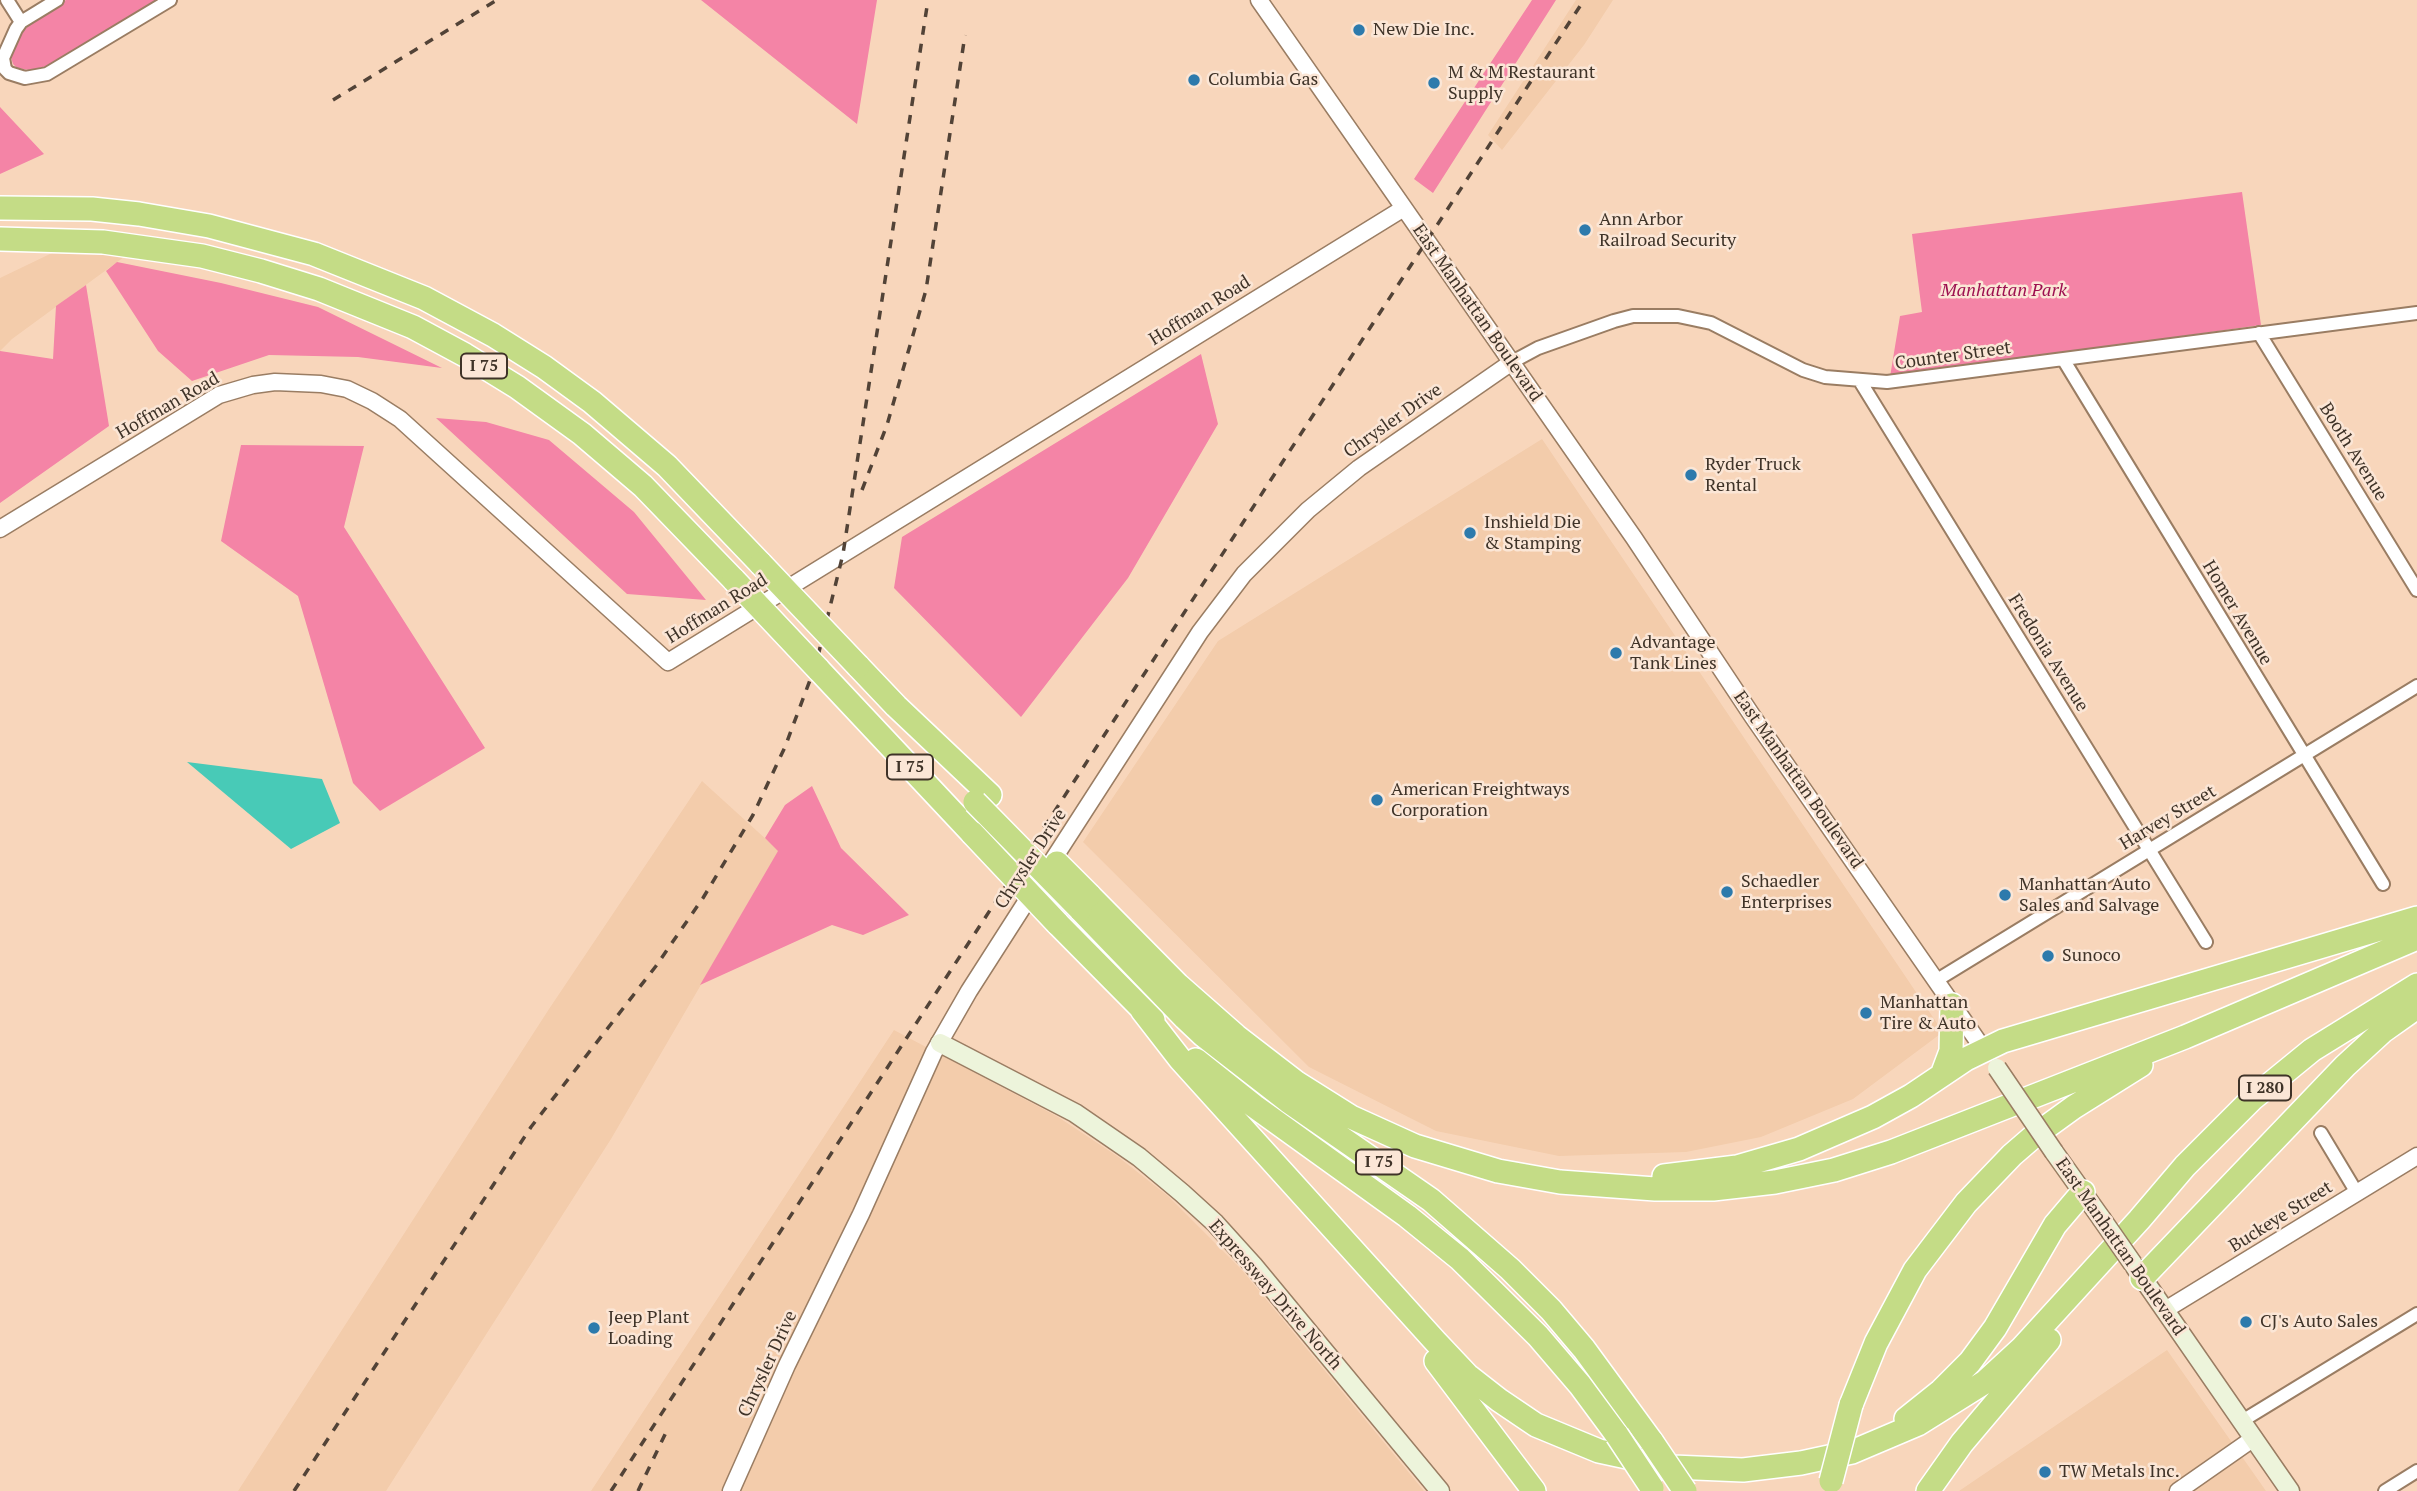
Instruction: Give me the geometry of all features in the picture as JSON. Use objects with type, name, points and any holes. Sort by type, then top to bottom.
[{"type":"highway","name":"I 75","points":[[0,208],[65,208],[139,214],[275,242],[332,260],[406,290],[494,335],[544,367],[622,426],[681,480],[1085,902],[1185,1018],[1268,1086],[1431,1200],[1510,1269],[1551,1310],[1584,1349],[1685,1491]]},
{"type":"highway","name":"I 75","points":[[7,239],[103,242],[176,252],[261,271],[329,292],[412,327],[483,365],[534,398],[613,459],[657,500],[1057,923],[1187,1052],[1231,1088],[1407,1216],[1469,1266],[1553,1353],[1616,1435],[1653,1489]]},
{"type":"highway","points":[[1085,902],[1228,1030],[1282,1073],[1351,1117],[1396,1139],[1437,1154],[1518,1176],[1560,1182],[1672,1190],[1735,1188],[1815,1175],[1891,1152],[2185,1037],[2417,938]]},
{"type":"highway","points":[[1351,1117],[1384,1125],[1447,1149],[1519,1166],[1598,1176],[1688,1174],[1759,1161],[1817,1142],[1892,1107],[1942,1075],[1990,1059],[2035,1031],[2417,918]]},
{"type":"highway","name":"I 280","points":[[2139,1220],[2214,1135],[2279,1076],[2312,1050],[2417,985]]},
{"type":"highway","points":[[1942,1075],[1951,1051],[1952,1005]]},
{"type":"highway","points":[[2138,1271],[2344,1066],[2417,1007]]},
{"type":"highway","points":[[1142,1010],[1180,1059],[1451,1359],[1499,1400],[1536,1425],[1599,1451],[1673,1467],[1742,1470],[1773,1468],[1827,1458],[1875,1443],[1939,1413],[1985,1382],[2022,1348],[2139,1220]]},
{"type":"highway","points":[[1830,1486],[1851,1405],[1876,1343],[1915,1270],[1943,1231],[1990,1177],[2034,1136],[2074,1107],[2185,1037]]},
{"type":"highway","points":[[1875,1443],[1941,1391],[1970,1362],[1995,1328],[2055,1225],[2083,1192]]},
{"type":"highway","points":[[1928,1491],[1962,1443],[2096,1287],[2139,1220]]},
{"type":"highway","points":[[1386,1286],[1397,1313],[1476,1412],[1534,1491]]},
{"type":"main road","name":"Expressway Drive North","points":[[940,1042],[1075,1113],[1130,1150],[1182,1193],[1215,1223],[1253,1265],[1440,1491]]},
{"type":"main road","name":"East Manhattan Boulevard","points":[[1990,1059],[2290,1491]]},
{"type":"street","points":[[8,0],[21,22]]},
{"type":"street","points":[[57,0],[21,22],[5,49],[5,69],[15,76],[36,77],[58,68],[170,0]]},
{"type":"street","name":"East Manhattan Boulevard","points":[[1259,0],[1634,538],[1753,717],[1990,1059]]},
{"type":"street","name":"Hoffman Road","points":[[0,529],[234,389],[275,382],[321,384],[347,389],[400,419],[667,662],[1404,208]]},
{"type":"street","name":"Counter Street","points":[[1512,362],[1538,348],[1614,321],[1633,316],[1678,316],[1712,323],[1803,370],[1825,377],[1887,382],[2417,313]]},
{"type":"street","name":"Booth Avenue","points":[[2259,333],[2417,590]]},
{"type":"street","name":"Homer Avenue","points":[[2063,359],[2383,884]]},
{"type":"street","name":"Chrysler Drive","points":[[731,1491],[940,1042],[968,991],[1200,632],[1244,574],[1308,510],[1359,468],[1512,362]]},
{"type":"street","name":"Fredonia Avenue","points":[[1860,381],[2206,942]]},
{"type":"street","name":"Harvey Street","points":[[1937,980],[2417,686]]},
{"type":"street","points":[[2320,1133],[2357,1193]]},
{"type":"street","name":"Buckeye Street","points":[[2165,1310],[2417,1156]]},
{"type":"street","points":[[2242,1422],[2417,1314]]},
{"type":"street","points":[[2178,1491],[2254,1438]]},
{"type":"street","points":[[2385,1491],[2417,1471]]},
{"type":"shaded area","points":[[1576,0],[1613,0],[1584,45],[1502,150],[1488,135]]},
{"type":"shaded area","points":[[77,241],[139,246],[12,339],[0,351],[0,278]]},
{"type":"shaded area","points":[[1542,439],[1943,1032],[1853,1099],[1761,1137],[1686,1152],[1559,1156],[1436,1131],[1309,1067],[1083,842],[1218,641]]},
{"type":"shaded area","points":[[702,781],[779,851],[611,1139],[386,1491],[238,1491],[549,1009]]},
{"type":"shaded area","points":[[894,1030],[1058,1117],[1117,1156],[1168,1196],[1241,1269],[1424,1491],[591,1491]]},
{"type":"shaded area","points":[[2167,1350],[2266,1491],[1959,1491]]},
{"type":"green space","points":[[66,0],[157,0],[48,66],[29,70],[17,68],[10,54],[18,37],[30,24]]},
{"type":"green space","points":[[701,0],[877,0],[857,124]]},
{"type":"green space","points":[[1532,0],[1556,0],[1433,193],[1414,179]]},
{"type":"green space","points":[[0,107],[44,154],[0,174]]},
{"type":"green space","name":"Manhattan Park","points":[[2242,192],[2261,325],[1890,377],[1900,316],[1922,312],[1912,234]]},
{"type":"green space","points":[[117,262],[221,283],[318,307],[442,368],[358,357],[269,355],[192,381],[158,351],[106,271]]},
{"type":"green space","points":[[86,285],[109,426],[0,503],[0,351],[53,359],[56,306]]},
{"type":"green space","points":[[1201,354],[1218,424],[1128,578],[1021,717],[894,588],[902,537]]},
{"type":"green space","points":[[436,418],[486,422],[549,440],[634,512],[706,600],[627,594]]},
{"type":"green space","points":[[241,445],[364,446],[344,527],[485,748],[380,811],[353,783],[298,596],[221,541]]},
{"type":"green space","points":[[812,786],[841,848],[909,915],[863,935],[832,925],[700,985],[778,851],[765,838],[785,805]]},
{"type":"water","points":[[187,762],[322,779],[340,823],[291,849]]},
{"type":"railway","points":[[333,100],[497,0]]},
{"type":"railway","points":[[294,1491],[531,1127],[656,966],[703,898],[753,815],[785,747],[816,664],[843,554],[928,0]]},
{"type":"railway","points":[[611,1491],[1584,0]]},
{"type":"railway","points":[[862,490],[887,425],[926,290],[965,35]]},
{"type":"railway","points":[[638,1491],[669,1426]]},
{"type":"place","name":"New Die Inc.","points":[[1359,30]]},
{"type":"place","name":"Columbia Gas","points":[[1194,80]]},
{"type":"place","name":"M & M Restaurant Supply","points":[[1434,83]]},
{"type":"place","name":"Ann Arbor Railroad Security","points":[[1585,230]]},
{"type":"place","name":"Ryder Truck Rental","points":[[1691,475]]},
{"type":"place","name":"Inshield Die & Stamping","points":[[1470,533]]},
{"type":"place","name":"Advantage Tank Lines","points":[[1616,653]]},
{"type":"place","name":"American Freightways Corporation","points":[[1377,800]]},
{"type":"place","name":"Schaedler Enterprises","points":[[1727,892]]},
{"type":"place","name":"Manhattan Auto Sales and Salvage","points":[[2005,895]]},
{"type":"place","name":"Sunoco","points":[[2048,956]]},
{"type":"place","name":"Manhattan Tire & Auto","points":[[1866,1013]]},
{"type":"place","name":"CJ's Auto Sales","points":[[2246,1322]]},
{"type":"place","name":"Jeep Plant Loading","points":[[594,1328]]},
{"type":"place","name":"TW Metals Inc.","points":[[2045,1472]]}]
